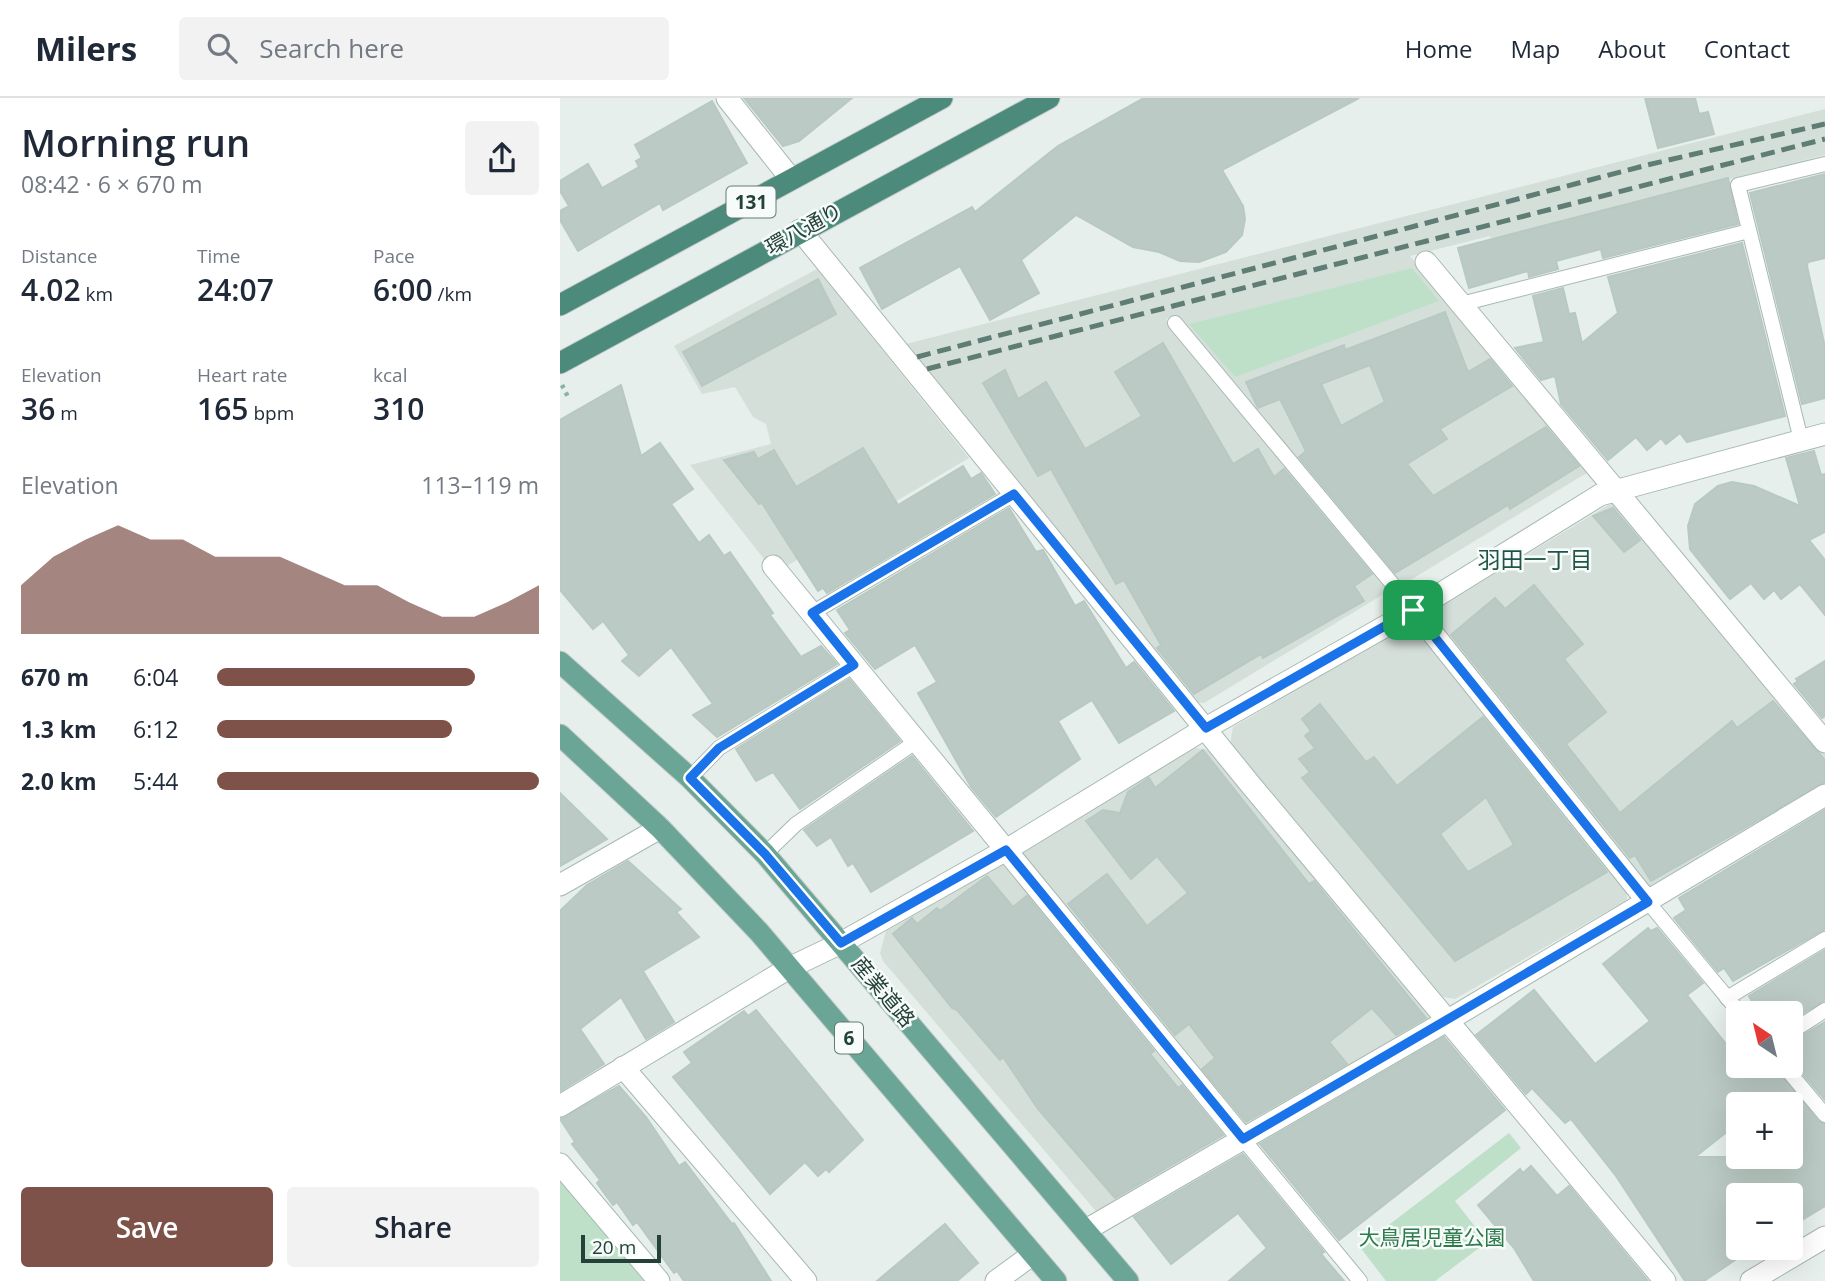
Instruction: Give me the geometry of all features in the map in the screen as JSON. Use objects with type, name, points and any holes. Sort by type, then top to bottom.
[{"type":"highway","name":"131","points":[[560,305],[942,98]]},
{"type":"highway","name":"環八通り","points":[[560,363],[800,230],[1049,98]]},
{"type":"main road","name":"産業道路","points":[[560,662],[690,778],[765,854],[1128,1281]]},
{"type":"main road","name":"6","points":[[560,735],[660,828],[718,887],[1056,1281]]},
{"type":"street","points":[[727,98],[791,179]]},
{"type":"street","points":[[800,230],[1206,728],[1665,1281]]},
{"type":"street","points":[[1426,262],[1825,742]]},
{"type":"street","points":[[560,1106],[789,968],[841,943],[1006,850],[1053,830],[1206,728],[1413,610],[1616,488],[1825,434]]},
{"type":"street","points":[[773,566],[1243,1139]]},
{"type":"street","points":[[1413,610],[1648,902]]},
{"type":"street","points":[[1086,1230],[1450,1019],[1825,796]]},
{"type":"street","points":[[560,885],[660,828]]},
{"type":"street","points":[[623,1067],[806,1281]]},
{"type":"street","points":[[560,1164],[659,1281]]},
{"type":"street","points":[[1751,1281],[1825,1237]]},
{"type":"street","points":[[996,1281],[1033,1254]]},
{"type":"lane","points":[[1801,440],[1738,185],[1825,164]]},
{"type":"lane","points":[[1461,304],[1749,231]]},
{"type":"lane","points":[[1175,323],[1413,610]]},
{"type":"lane","points":[[812,613],[1014,494]]},
{"type":"lane","points":[[690,778],[719,748],[854,665]]},
{"type":"lane","points":[[765,854],[796,824],[917,741]]},
{"type":"lane","points":[[1648,902],[1730,1001]]},
{"type":"lane","points":[[1727,998],[1825,939]]},
{"type":"lane","points":[[1803,1024],[1825,1010]]},
{"type":"lane","points":[[1794,1078],[1825,1114]]},
{"type":"lane","points":[[1243,1139],[1360,1281]]},
{"type":"shaded area","points":[[1825,109],[1825,155],[1491,239],[1490,236],[1410,256],[1590,471],[1399,587],[1176,317],[1166,319],[1392,589],[1204,703],[1196,702],[906,344]]},
{"type":"shaded area","points":[[817,269],[969,458],[775,573],[690,465],[771,444],[766,424],[753,417],[735,387],[702,394],[674,346]]},
{"type":"shaded area","points":[[1615,501],[1825,751],[1825,789],[1651,893],[1427,615]]},
{"type":"shaded area","points":[[1414,622],[1627,886],[1627,900],[1455,999],[1443,997],[1230,744],[1233,727]]},
{"type":"shaded area","points":[[1195,748],[1218,751],[1436,1017],[1244,1131],[1015,855]]},
{"type":"shaded area","points":[[1008,861],[1235,1132],[1100,1216],[883,961],[880,953],[886,931]]},
{"type":"green space","points":[[1412,268],[1439,301],[1235,377],[1189,324]]},
{"type":"green space","name":"大鳥居児童公園","points":[[1509,1133],[1521,1148],[1455,1201],[1487,1242],[1435,1281],[1386,1281],[1360,1247]]},
{"type":"green space","points":[[560,1177],[647,1281],[560,1281]]},
{"type":"building","points":[[744,98],[852,98],[799,141],[783,146]]},
{"type":"building","points":[[1144,98],[1359,98],[1222,170],[1243,206],[1245,219],[1242,235],[1226,252],[1199,262],[1180,261],[1159,252],[1133,247],[1076,215],[1021,260],[1039,293],[990,320],[960,266],[882,309],[860,268],[972,207],[975,212],[1058,146]]},
{"type":"building","points":[[1645,98],[1695,98],[1699,114],[1708,112],[1714,134],[1658,148]]},
{"type":"building","points":[[712,101],[747,163],[663,210],[660,203],[578,251],[560,220],[560,211],[569,206],[560,191],[560,181],[588,164],[602,188],[639,167],[636,161],[642,158],[635,145]]},
{"type":"building","points":[[1825,174],[1825,258],[1808,262],[1807,266],[1825,347],[1825,398],[1802,404],[1750,193]]},
{"type":"building","points":[[1728,178],[1738,224],[1603,258],[1601,249],[1556,261],[1558,269],[1529,277],[1528,271],[1469,288],[1458,248]]},
{"type":"building","points":[[1742,243],[1785,416],[1687,442],[1680,433],[1666,444],[1661,438],[1647,450],[1636,437],[1608,460],[1561,404],[1555,376],[1541,380],[1515,348],[1544,342],[1533,296],[1563,288],[1569,314],[1575,313],[1582,343],[1618,313],[1608,277]]},
{"type":"building","points":[[818,279],[836,314],[702,386],[683,352]]},
{"type":"building","points":[[1445,312],[1468,372],[1490,359],[1512,386],[1440,429],[1447,439],[1407,464],[1433,496],[1546,427],[1579,466],[1510,509],[1508,505],[1395,573],[1299,457],[1306,451],[1280,399],[1258,408],[1246,382],[1344,345],[1345,350]],"holes":[[[1370,365],[1385,402],[1341,426],[1321,384]]]},
{"type":"building","points":[[1163,343],[1233,464],[1258,449],[1274,477],[1284,469],[1372,574],[1354,586],[1364,601],[1263,658],[1261,654],[1194,694],[1157,648],[1161,645],[1124,580],[1116,584],[1051,469],[1038,476],[983,383],[1005,370],[1018,399],[1046,382],[1085,449],[1142,416],[1115,372]]},
{"type":"building","points":[[621,385],[641,456],[660,443],[693,489],[671,504],[699,543],[709,535],[724,556],[730,552],[773,613],[770,615],[801,657],[821,646],[837,664],[717,737],[693,715],[713,704],[671,647],[639,676],[622,661],[629,655],[603,621],[593,629],[560,590],[560,420]]},
{"type":"building","points":[[863,448],[898,505],[963,466],[971,479],[981,473],[995,494],[827,593],[823,588],[818,591],[762,503],[759,504],[724,460],[754,452],[758,459],[774,450],[796,487]]},
{"type":"building","points":[[1814,451],[1821,475],[1825,474],[1825,532],[1809,540],[1825,560],[1825,615],[1800,584],[1781,599],[1774,590],[1764,599],[1751,583],[1730,599],[1690,549],[1688,526],[1695,504],[1718,486],[1732,482],[1754,486],[1800,506],[1786,458]]},
{"type":"building","points":[[1009,508],[1036,552],[1043,550],[1075,606],[1084,601],[1126,668],[1134,662],[1174,711],[1119,743],[1092,700],[1058,721],[1080,759],[996,817],[971,787],[918,693],[937,682],[915,645],[875,669],[845,633],[850,630],[837,610]]},
{"type":"building","points":[[1613,508],[1640,540],[1624,552],[1593,516]]},
{"type":"building","points":[[1534,585],[1583,644],[1564,659],[1606,712],[1566,744],[1620,813],[1732,721],[1737,728],[1773,701],[1825,760],[1825,782],[1651,881],[1635,855],[1630,858],[1451,635],[1495,598],[1505,609]]},
{"type":"building","points":[[1825,661],[1825,716],[1822,718],[1794,684],[1798,681],[1796,679]]},
{"type":"building","points":[[849,679],[900,741],[800,809],[773,772],[756,781],[736,749]]},
{"type":"building","points":[[1320,704],[1366,762],[1374,757],[1397,786],[1483,717],[1607,872],[1455,961],[1302,778],[1310,772],[1299,759],[1315,748],[1305,736],[1311,731],[1302,719]],"holes":[[[1486,797],[1514,845],[1468,872],[1440,834]]]},
{"type":"building","points":[[1203,750],[1309,884],[1314,881],[1426,1018],[1396,1035],[1372,1008],[1329,1042],[1347,1064],[1246,1122],[1202,1069],[1215,1058],[1189,1024],[1175,1035],[1068,904],[1107,874],[1147,926],[1188,893],[1157,856],[1131,879],[1086,821],[1103,810],[1120,813],[1128,792],[1149,778],[1155,788]]},
{"type":"building","points":[[912,756],[973,831],[871,892],[853,863],[848,866],[831,837],[817,846],[804,830]]},
{"type":"building","points":[[560,793],[607,839],[560,866]]},
{"type":"building","points":[[1825,810],[1825,929],[1733,981],[1724,968],[1718,972],[1674,918],[1686,910],[1679,898]]},
{"type":"building","points":[[628,861],[681,909],[676,912],[699,937],[643,971],[674,1022],[646,1039],[621,997],[580,1029],[604,1064],[560,1091],[560,911],[587,885]]},
{"type":"building","points":[[987,876],[1013,907],[1027,896],[1154,1051],[1150,1054],[1178,1088],[1182,1085],[1223,1135],[1115,1198],[1038,1109],[1003,1057],[1000,1060],[957,1010],[952,1008],[893,934],[912,918],[917,924],[937,908],[940,911]]},
{"type":"building","points":[[1648,928],[1651,931],[1657,928],[1703,983],[1687,995],[1726,1044],[1726,1078],[1784,1078],[1795,1092],[1726,1092],[1726,1132],[1695,1157],[1726,1157],[1726,1169],[1803,1169],[1803,1102],[1818,1121],[1825,1124],[1825,1206],[1803,1219],[1803,1183],[1726,1183],[1726,1260],[1735,1260],[1704,1281],[1685,1281],[1616,1176],[1571,1119],[1565,1123],[1532,1088],[1526,1094],[1476,1035],[1534,990],[1595,1064],[1650,1021],[1603,964]]},
{"type":"building","points":[[1825,950],[1825,1000],[1803,1013],[1803,1001],[1752,1001],[1749,996]]},
{"type":"building","points":[[756,1010],[863,1140],[829,1172],[826,1169],[818,1176],[805,1162],[770,1194],[673,1077],[692,1063],[684,1052],[744,1011],[748,1016]]},
{"type":"building","points":[[1825,1022],[1825,1100],[1803,1074],[1803,1035]]},
{"type":"building","points":[[1444,1037],[1505,1110],[1339,1240],[1260,1144]]},
{"type":"building","points":[[619,1086],[646,1117],[679,1166],[685,1162],[732,1224],[734,1223],[771,1281],[684,1281],[677,1271],[674,1273],[637,1222],[633,1225],[617,1202],[613,1205],[597,1183],[600,1180],[572,1144],[575,1142],[560,1119]]},
{"type":"building","points":[[1243,1154],[1324,1252],[1321,1254],[1344,1281],[1229,1281],[1267,1248],[1238,1213],[1171,1264],[1134,1217]]},
{"type":"building","points":[[1531,1166],[1557,1196],[1569,1186],[1648,1281],[1534,1281],[1514,1248],[1478,1205],[1520,1169],[1523,1173]]},
{"type":"building","points":[[945,1224],[978,1263],[957,1281],[877,1281]]},
{"type":"railway","points":[[917,357],[1647,165],[1825,124]]},
{"type":"railway","points":[[927,369],[1825,139]]},
{"type":"district","name":"羽田一丁目","points":[[1535,560]]},
{"type":"route","points":[[1014,494],[1206,728],[1413,610],[1648,902],[1243,1139],[1006,850],[841,943],[765,854],[690,778],[719,748],[854,665],[812,613],[1014,494]]}]
